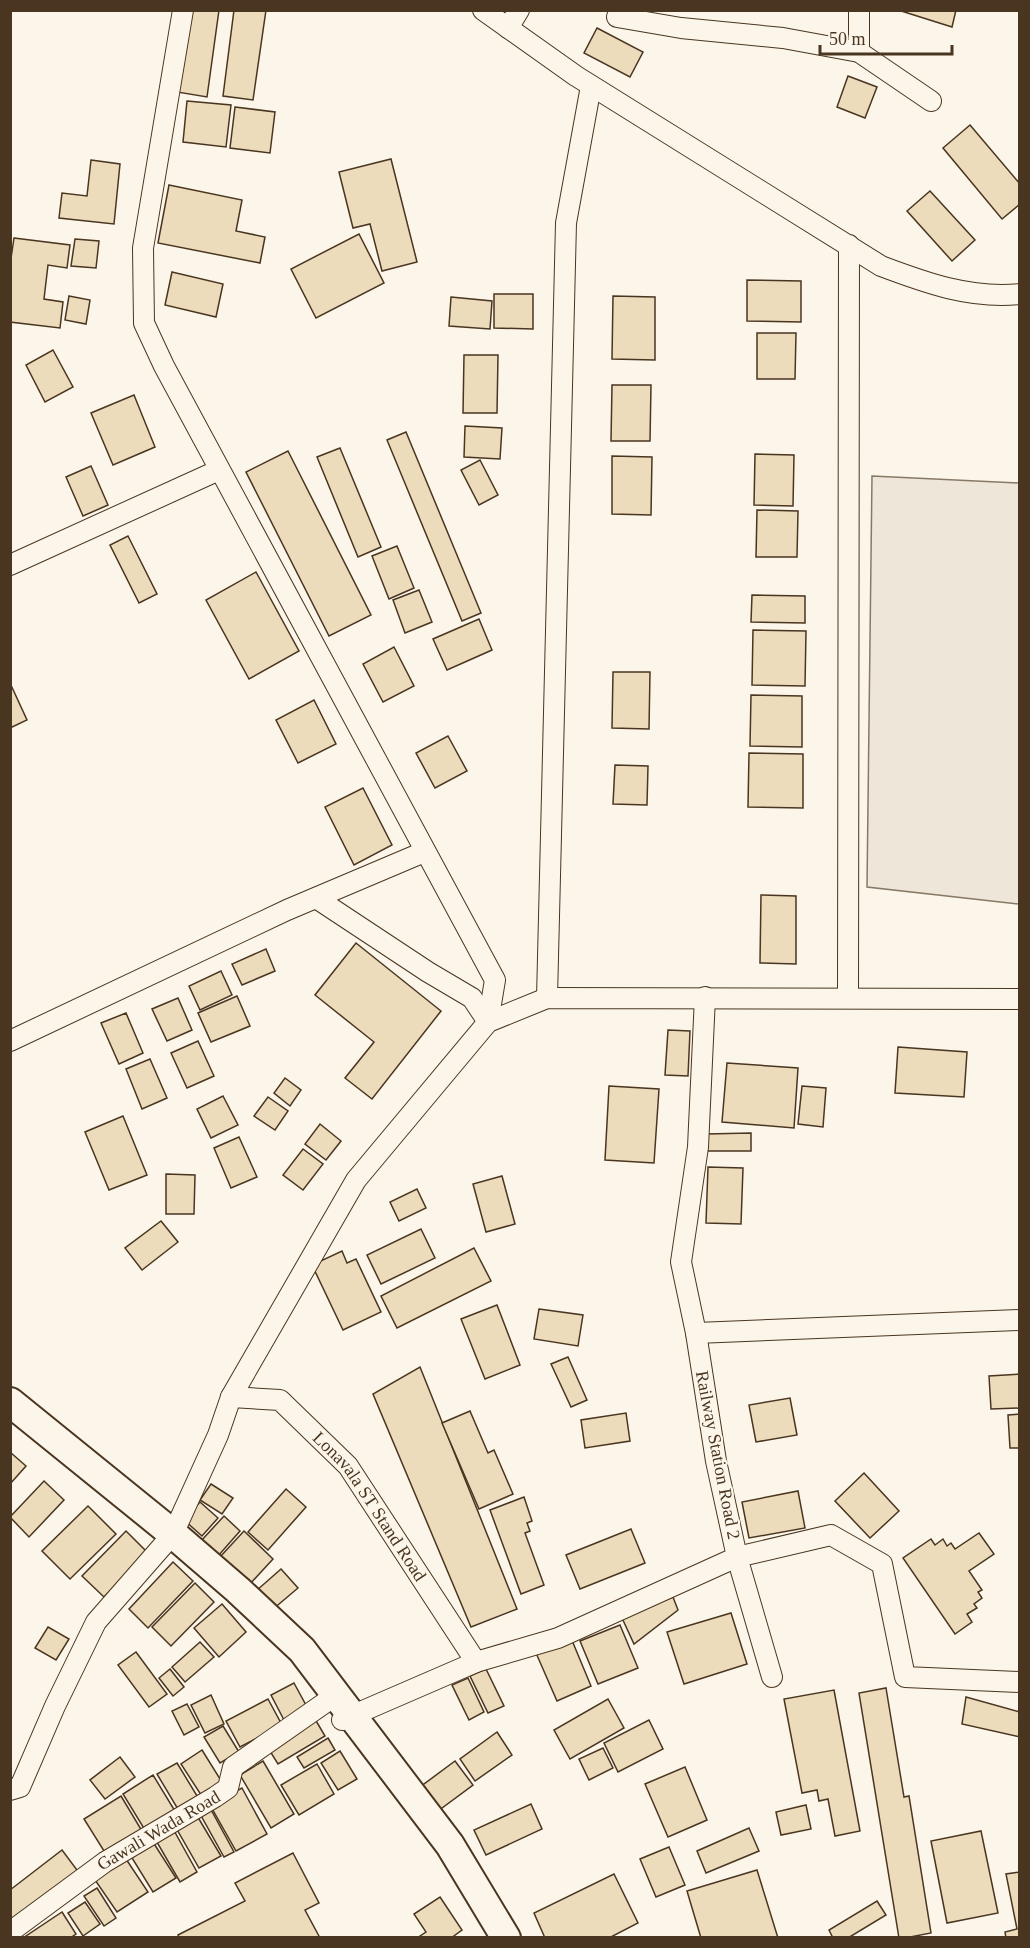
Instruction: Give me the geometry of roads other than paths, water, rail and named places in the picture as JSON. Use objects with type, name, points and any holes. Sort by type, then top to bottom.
[{"type":"highway","points":[[10,1402],[170,1539]]},
{"type":"highway","points":[[10,1420],[238,1590],[302,1650],[339,1713],[441,1857],[493,1938]]},
{"type":"highway","points":[[339,1713],[450,1845],[506,1938]]},
{"type":"street","points":[[183,10],[144,248],[144,323],[219,470],[495,980],[488,1022]]},
{"type":"street","points":[[483,10],[591,86],[880,266],[926,283],[991,297],[1020,294]]},
{"type":"street","points":[[508,28],[519,10]]},
{"type":"street","points":[[859,10],[859,52]]},
{"type":"street","points":[[617,17],[681,28],[783,38],[859,52],[931,102]]},
{"type":"street","points":[[547,998],[566,223],[591,86]]},
{"type":"street","points":[[848,996],[849,245]]},
{"type":"street","points":[[10,565],[219,470]]},
{"type":"street","points":[[10,1041],[316,898],[424,852]]},
{"type":"street","points":[[316,898],[428,972],[472,998],[488,1022]]},
{"type":"street","points":[[10,1790],[20,1787],[96,1622],[170,1539],[218,1435],[231,1397],[356,1180],[488,1022],[547,998],[848,996],[1020,999]]},
{"type":"street","name":"Railway Station Road 2","points":[[339,1713],[476,1662],[558,1638],[737,1557],[716,1461],[696,1333],[681,1262],[698,1147],[705,998]]},
{"type":"street","points":[[696,1333],[1020,1320]]},
{"type":"street","name":"Lonavala ST Stand Road","points":[[231,1397],[280,1400],[348,1466],[476,1662]]},
{"type":"street","points":[[772,1677],[737,1557],[831,1535],[882,1564],[905,1677],[1020,1682]]},
{"type":"street","name":"Gawali Wada Road","points":[[10,1932],[105,1862],[228,1788],[233,1767],[339,1713]]}]
